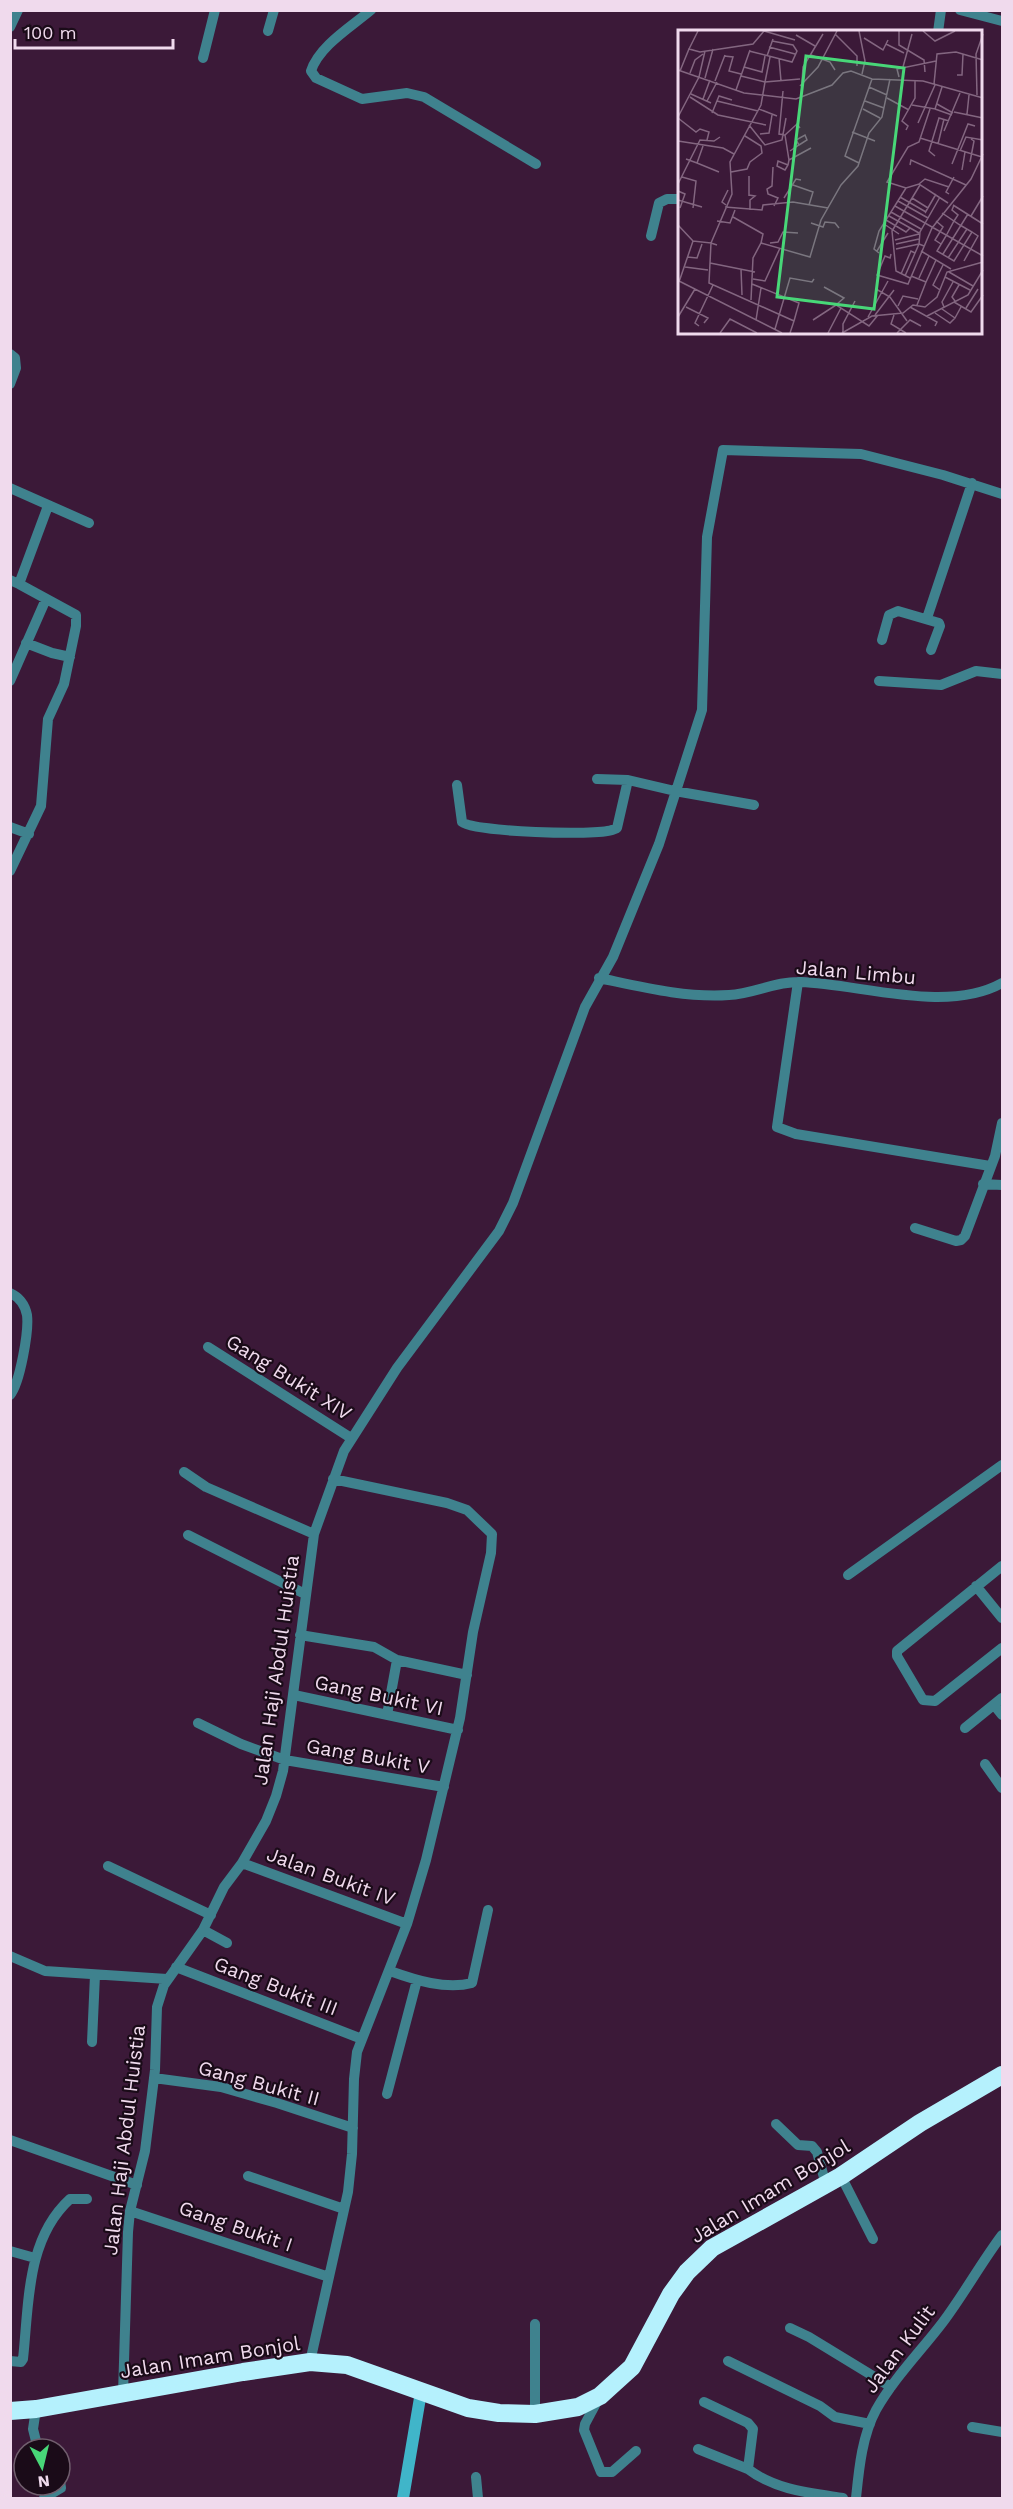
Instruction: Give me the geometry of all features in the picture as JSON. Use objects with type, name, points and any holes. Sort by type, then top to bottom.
[{"type":"highway","name":"Jalan Imam Bonjol","points":[[10,2411],[36,2409],[310,2362],[346,2365],[468,2408],[499,2413],[535,2414],[578,2407],[600,2396],[632,2367],[671,2294],[699,2258],[712,2248],[834,2180],[920,2122],[1002,2075]]},
{"type":"street","points":[[10,27],[18,10]]},
{"type":"street","points":[[203,58],[215,10]]},
{"type":"street","points":[[268,31],[274,10]]},
{"type":"street","points":[[371,10],[337,38],[314,62],[312,71],[316,78],[362,99],[407,93],[424,97],[536,164]]},
{"type":"street","points":[[938,30],[941,10]]},
{"type":"street","points":[[960,10],[1002,21]]},
{"type":"street","points":[[651,236],[659,203],[667,199],[678,199]]},
{"type":"street","points":[[10,354],[15,358],[16,368],[10,384]]},
{"type":"street","name":"Jalan Haji Abdul Huistia","points":[[123,2394],[130,2211],[145,2151],[154,2078],[158,2007],[167,1979],[203,1930],[224,1887],[242,1863],[266,1821],[276,1796],[285,1760],[314,1534],[333,1479],[351,1438],[397,1368],[499,1231],[513,1203],[585,1007],[599,978],[613,957],[655,854],[702,710],[707,537],[723,450],[861,454],[972,483]]},
{"type":"street","points":[[927,618],[972,483],[1002,494]]},
{"type":"street","points":[[10,488],[89,523]]},
{"type":"street","points":[[10,871],[41,806],[48,719],[64,684],[76,615],[15,582],[48,506]]},
{"type":"street","points":[[10,681],[46,599]]},
{"type":"street","points":[[882,639],[891,613],[898,611],[938,621],[940,626],[932,650]]},
{"type":"street","points":[[27,643],[70,657]]},
{"type":"street","points":[[879,681],[941,685],[976,671],[1002,674]]},
{"type":"street","points":[[597,779],[628,780],[754,805]]},
{"type":"street","points":[[457,785],[462,822],[468,827],[504,831],[607,832],[617,828],[628,780]]},
{"type":"street","points":[[10,827],[29,834]]},
{"type":"street","name":"Jalan Limbu","points":[[599,978],[682,995],[731,995],[798,982],[919,997],[962,994],[993,988],[1002,983]]},
{"type":"street","points":[[798,982],[777,1127],[796,1134],[990,1166]]},
{"type":"street","points":[[915,1228],[956,1241],[962,1240],[990,1166],[1002,1123]]},
{"type":"street","points":[[983,1184],[1002,1185]]},
{"type":"street","points":[[10,1293],[23,1303],[27,1316],[23,1354],[15,1389],[10,1395]]},
{"type":"street","name":"Gang Bukit XIV","points":[[208,1347],[351,1438]]},
{"type":"street","points":[[848,1575],[1002,1465]]},
{"type":"street","points":[[184,1472],[206,1487],[314,1534]]},
{"type":"street","points":[[310,2362],[344,2209],[352,2154],[357,2052],[407,1924],[426,1860],[458,1730],[473,1632],[491,1553],[492,1534],[467,1510],[447,1503],[333,1479]]},
{"type":"street","points":[[188,1535],[305,1594]]},
{"type":"street","points":[[1002,1566],[897,1651],[897,1656],[923,1700],[928,1702],[934,1701],[1002,1648]]},
{"type":"street","points":[[976,1586],[1002,1618]]},
{"type":"street","points":[[300,1635],[374,1647],[397,1660],[467,1675]]},
{"type":"street","points":[[387,1715],[397,1660]]},
{"type":"street","name":"Gang Bukit VI","points":[[294,1695],[458,1730]]},
{"type":"street","points":[[965,1728],[998,1701],[1002,1715]]},
{"type":"street","name":"Gang Bukit V","points":[[198,1723],[242,1744],[285,1760],[444,1787]]},
{"type":"street","points":[[986,1764],[1002,1788]]},
{"type":"street","name":"Jalan Bukit IV","points":[[242,1863],[407,1924]]},
{"type":"street","points":[[108,1866],[211,1915]]},
{"type":"street","points":[[390,1971],[417,1980],[461,1986],[472,1983],[488,1910]]},
{"type":"street","points":[[203,1930],[227,1943]]},
{"type":"street","points":[[10,1956],[45,1971],[167,1979]]},
{"type":"street","name":"Gang Bukit III","points":[[176,1967],[362,2039]]},
{"type":"street","points":[[92,2042],[95,1975]]},
{"type":"street","points":[[387,2094],[417,1980]]},
{"type":"street","name":"Gang Bukit II","points":[[154,2078],[221,2088],[277,2103],[353,2128]]},
{"type":"street","points":[[776,2124],[798,2145],[812,2146],[873,2239]]},
{"type":"street","points":[[10,2140],[137,2186]]},
{"type":"street","points":[[248,2176],[344,2209]]},
{"type":"street","points":[[10,2361],[21,2362],[23,2359],[35,2258],[49,2225],[61,2207],[70,2199],[87,2199]]},
{"type":"street","name":"Gang Bukit I","points":[[130,2211],[329,2277]]},
{"type":"street","name":"Jalan Kulit","points":[[856,2499],[859,2463],[876,2411],[891,2387],[944,2321],[978,2266],[1002,2235]]},
{"type":"street","points":[[10,2251],[35,2258]]},
{"type":"street","points":[[535,2324],[535,2414]]},
{"type":"street","points":[[790,2328],[809,2337],[891,2387]]},
{"type":"street","points":[[728,2361],[820,2406],[835,2417],[870,2424]]},
{"type":"street","points":[[403,2499],[421,2392]]},
{"type":"street","points":[[600,2396],[584,2430],[601,2472],[612,2472],[636,2451]]},
{"type":"street","points":[[704,2402],[748,2423],[753,2429],[748,2469]]},
{"type":"street","points":[[35,2437],[33,2429],[36,2409]]},
{"type":"street","points":[[972,2427],[1002,2432]]},
{"type":"street","points":[[698,2449],[748,2469],[759,2477],[782,2487],[843,2499]]},
{"type":"street","points":[[476,2477],[478,2499]]}]
